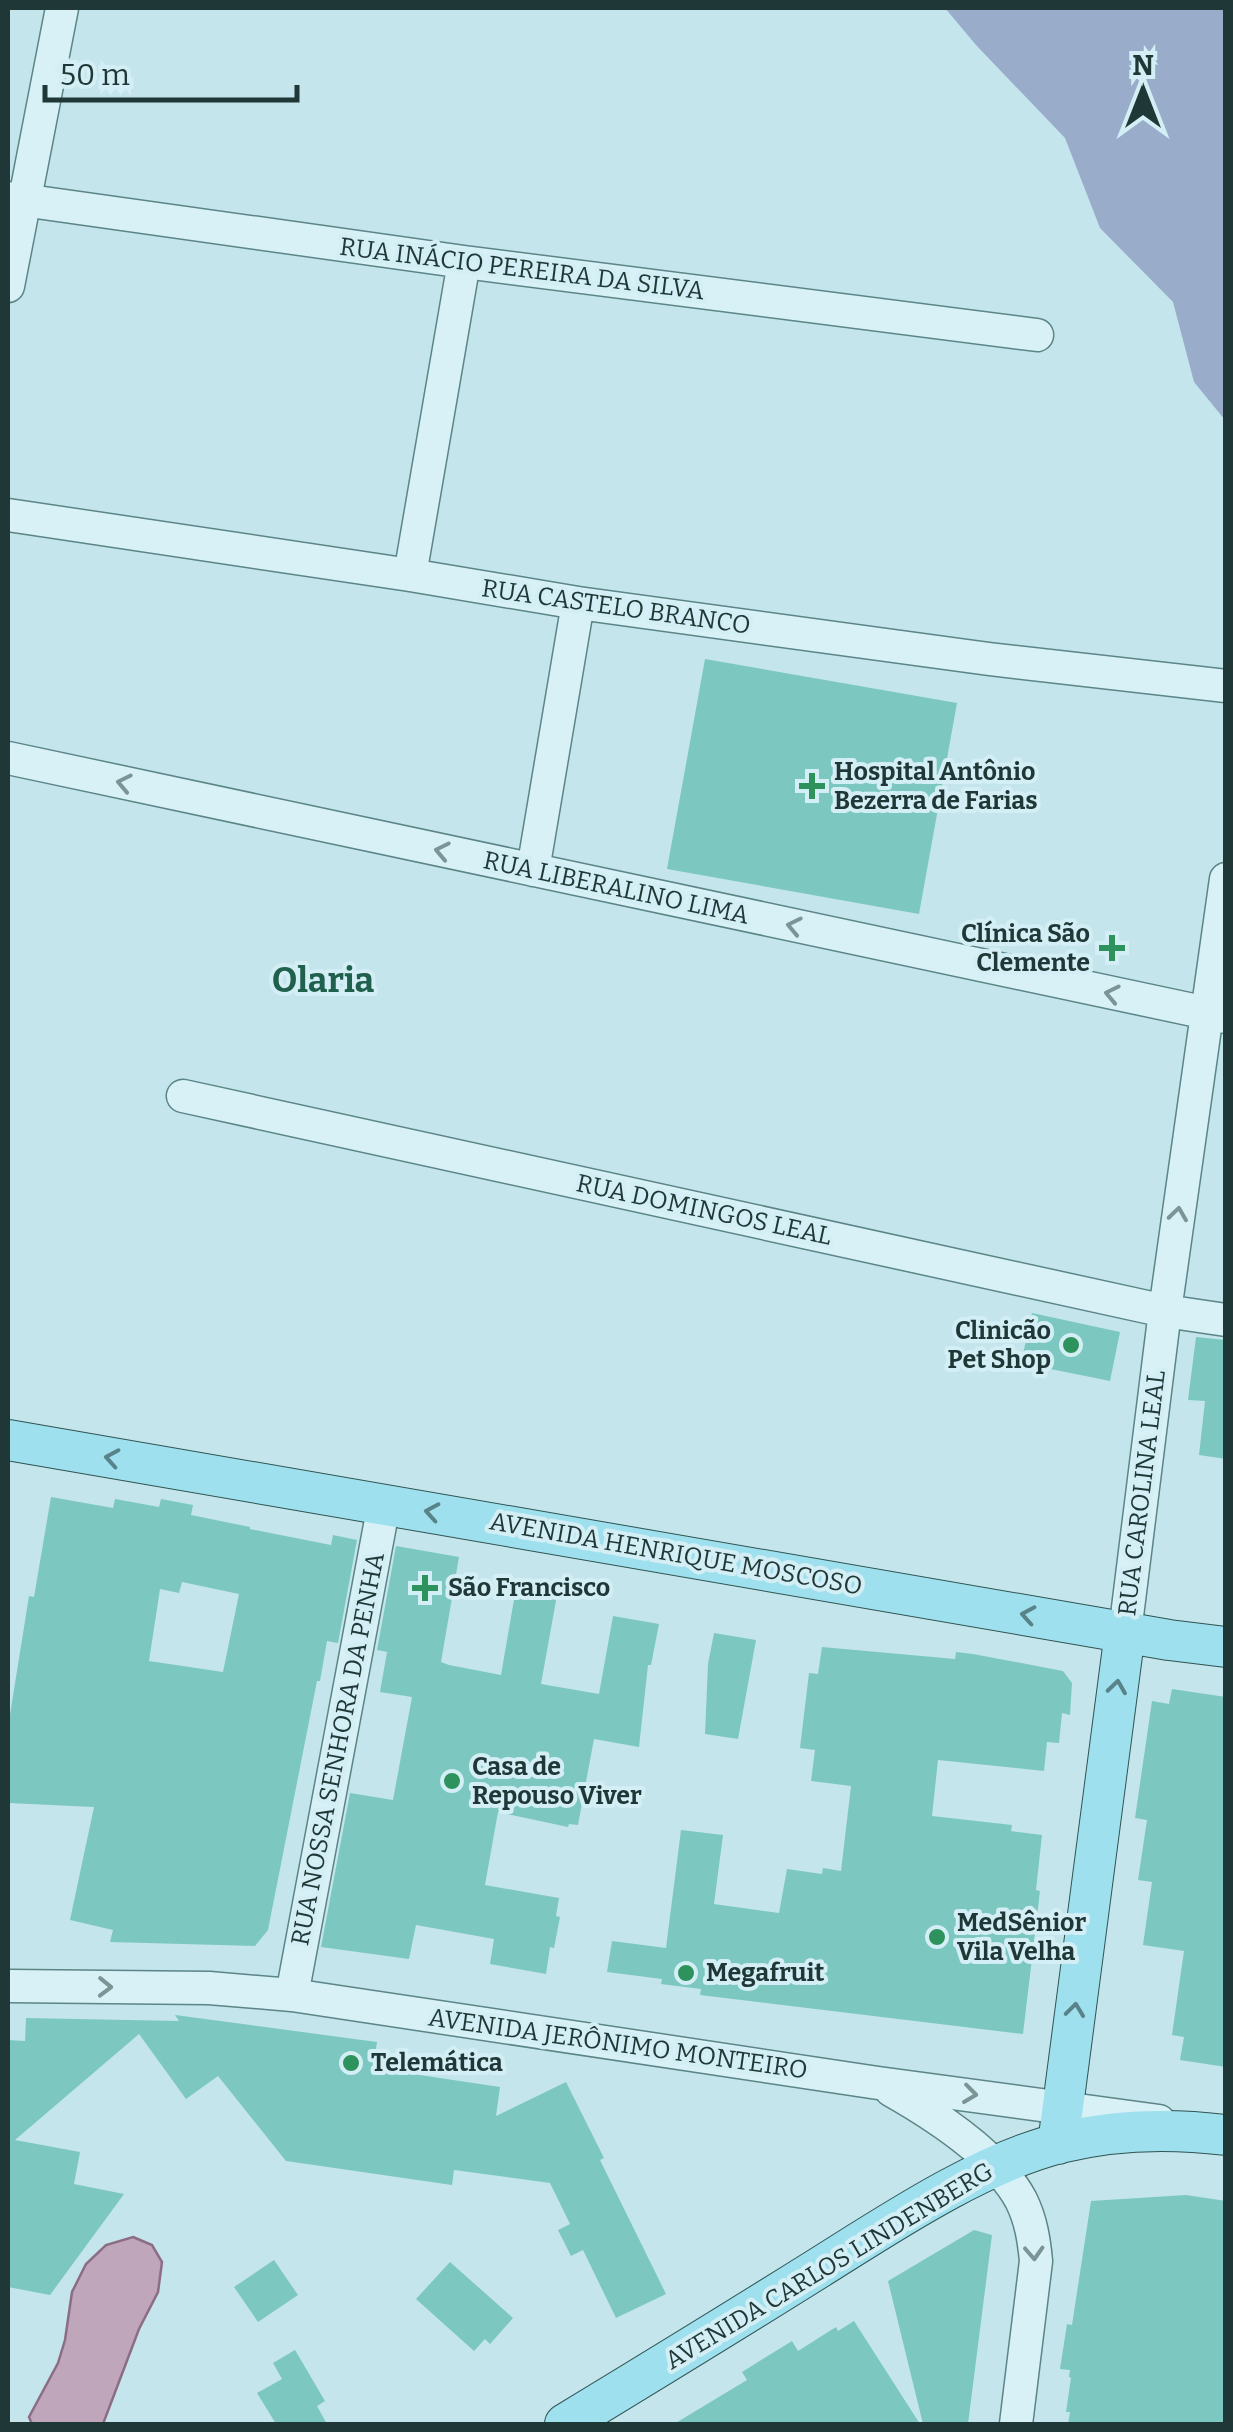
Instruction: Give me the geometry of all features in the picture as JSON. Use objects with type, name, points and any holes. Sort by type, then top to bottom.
[{"type":"main road","name":"AVENIDA HENRIQUE MOSCOSO","points":[[8,1440],[1226,1647]]},
{"type":"main road","name":"RUA CAROLINA LEAL","points":[[1060,2125],[1124,1632]]},
{"type":"main road","name":"AVENIDA CARLOS LINDENBERG","points":[[566,2424],[872,2234],[996,2167],[1060,2125],[1098,2135],[1140,2130],[1224,2134]]},
{"type":"street","points":[[8,286],[16,199],[62,8]]},
{"type":"street","name":"RUA INÁCIO PEREIRA DA SILVA","points":[[16,199],[464,262],[1038,335]]},
{"type":"street","points":[[410,575],[464,262]]},
{"type":"street","name":"RUA CASTELO BRANCO","points":[[8,516],[578,603],[1226,686]]},
{"type":"street","points":[[534,870],[578,603]]},
{"type":"street","name":"RUA LIBERALINO LIMA","points":[[8,758],[1216,1016]]},
{"type":"street","name":"RUA CAROLINA LEAL","points":[[1124,1632],[1165,1310],[1216,1016],[1226,880]]},
{"type":"street","name":"RUA DOMINGOS LEAL","points":[[183,1096],[1165,1310],[1226,1320]]},
{"type":"street","name":"RUA NOSSA SENHORA DA PENHA","points":[[292,1995],[384,1504]]},
{"type":"street","name":"AVENIDA JERÔNIMO MONTEIRO","points":[[8,1986],[209,1988],[292,1995],[878,2083],[1060,2125]]},
{"type":"street","points":[[878,2083],[940,2121],[996,2167],[1020,2198],[1028,2216],[1036,2261],[1016,2424]]},
{"type":"shaded area","points":[[945,8],[1225,8],[1225,420],[1194,382],[1173,302],[1100,228],[1065,138]]},
{"type":"shaded area","points":[[133,2237],[152,2245],[162,2262],[158,2292],[139,2329],[103,2424],[32,2424],[29,2417],[58,2363],[72,2292],[86,2264],[106,2245]]},
{"type":"building","name":"Hospital Antônio Bezerra de Farias","points":[[705,659],[957,703],[919,914],[667,869]]},
{"type":"building","name":"Clinicão Pet Shop","points":[[1032,1313],[1120,1332],[1110,1381],[1021,1363]]},
{"type":"building","points":[[1196,1337],[1226,1340],[1226,1459],[1199,1455],[1205,1401],[1188,1400]]},
{"type":"building","points":[[51,1497],[113,1508],[115,1499],[159,1507],[161,1499],[193,1505],[191,1515],[250,1529],[331,1545],[333,1535],[357,1540],[338,1643],[327,1641],[317,1681],[268,1930],[255,1946],[110,1942],[113,1930],[70,1920],[94,1807],[8,1803],[8,1727],[29,1596],[34,1597]],"holes":[[[182,1582],[239,1594],[223,1672],[149,1661],[160,1589],[179,1593]]]},
{"type":"building","points":[[396,1546],[459,1557],[441,1662],[449,1665],[501,1675],[516,1588],[557,1595],[541,1684],[599,1694],[613,1616],[659,1624],[648,1665],[639,1747],[594,1739],[578,1825],[568,1827],[498,1812],[485,1885],[559,1898],[556,1916],[560,1917],[546,1974],[490,1964],[494,1939],[416,1925],[409,1959],[321,1947],[350,1793],[393,1800],[412,1697],[380,1692],[387,1652],[377,1650]]},
{"type":"building","points":[[714,1633],[756,1640],[738,1739],[705,1734],[708,1664]]},
{"type":"building","points":[[822,1647],[955,1659],[956,1652],[973,1654],[1063,1671],[1072,1683],[1070,1715],[1062,1713],[1059,1743],[1047,1742],[1044,1771],[938,1760],[932,1816],[1012,1825],[1011,1831],[1042,1835],[1036,1890],[1040,1891],[1023,2034],[700,1995],[701,1989],[661,1984],[662,1979],[607,1972],[612,1941],[666,1948],[681,1830],[723,1835],[714,1904],[779,1913],[787,1869],[822,1874],[823,1868],[841,1871],[851,1786],[811,1781],[815,1750],[800,1748],[809,1673],[818,1674]]},
{"type":"building","points":[[1172,1689],[1226,1697],[1226,2067],[1180,2060],[1184,2037],[1172,2035],[1184,1951],[1143,1945],[1152,1882],[1138,1880],[1147,1820],[1135,1818],[1152,1701],[1169,1704]]},
{"type":"building","points":[[175,2015],[377,2042],[373,2068],[500,2087],[496,2116],[566,2082],[666,2294],[616,2318],[583,2250],[571,2256],[558,2230],[570,2224],[550,2183],[454,2170],[452,2185],[286,2161],[218,2076],[186,2099],[139,2034],[15,2140],[80,2152],[74,2184],[124,2194],[50,2295],[8,2287],[8,2040],[25,2041],[26,2018],[179,2021]]},
{"type":"building","points":[[1186,2195],[1226,2201],[1226,2424],[1068,2424],[1070,2370],[1060,2369],[1067,2324],[1072,2325],[1091,2201]]},
{"type":"building","points":[[974,2230],[992,2235],[968,2424],[923,2424],[888,2281]]},
{"type":"building","points":[[274,2260],[298,2295],[258,2322],[234,2287]]},
{"type":"building","points":[[450,2262],[513,2318],[490,2344],[485,2339],[474,2351],[416,2299]]},
{"type":"building","points":[[854,2321],[920,2424],[674,2424],[747,2380],[742,2372],[792,2341],[798,2351],[836,2327],[838,2331]]},
{"type":"building","points":[[295,2350],[325,2401],[317,2406],[327,2424],[276,2424],[257,2393],[282,2379],[273,2363]]},
{"type":"place","name":"Hospital Antônio Bezerra de Farias","points":[[812,786]]},
{"type":"place","name":"Clínica São Clemente","points":[[1112,948]]},
{"type":"place","name":"Clinicão Pet Shop","points":[[1071,1345]]},
{"type":"place","name":"São Francisco","points":[[425,1588]]},
{"type":"place","name":"Casa de Repouso Viver","points":[[452,1781]]},
{"type":"place","name":"MedSênior Vila Velha","points":[[937,1937]]},
{"type":"place","name":"Megafruit","points":[[686,1973]]},
{"type":"place","name":"Telemática","points":[[351,2063]]},
{"type":"district","name":"Olaria","points":[[323,980]]}]
